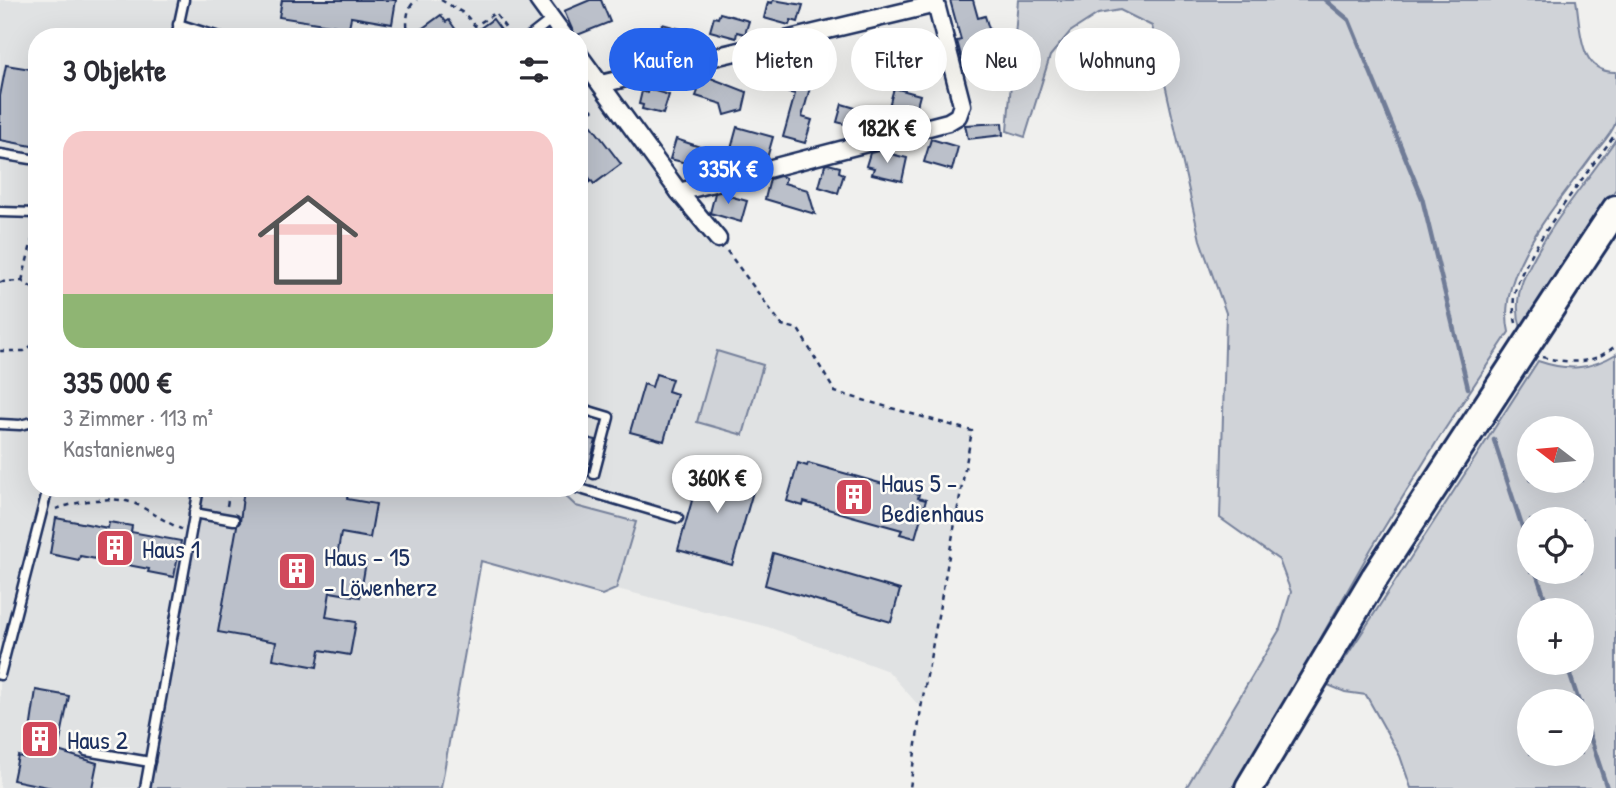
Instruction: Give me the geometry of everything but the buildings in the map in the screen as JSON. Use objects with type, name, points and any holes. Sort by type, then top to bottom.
[{"type":"highway","points":[[1249,788],[1375,577],[1616,209]]},
{"type":"street","points":[[538,0],[558,28]]},
{"type":"street","points":[[601,85],[936,4],[962,105],[958,116],[948,122],[679,192]]},
{"type":"street","points":[[588,68],[679,192],[718,239]]},
{"type":"lane","points":[[177,28],[184,0]]},
{"type":"lane","points":[[540,28],[552,19]]},
{"type":"lane","points":[[178,24],[191,28]]},
{"type":"lane","points":[[0,154],[28,159]]},
{"type":"lane","points":[[0,212],[28,213]]},
{"type":"lane","points":[[588,411],[608,417],[594,474]]},
{"type":"lane","points":[[0,424],[28,423]]},
{"type":"lane","points":[[588,491],[678,518]]},
{"type":"lane","points":[[0,675],[46,497]]},
{"type":"lane","points":[[145,788],[197,497]]},
{"type":"lane","points":[[194,513],[234,520]]},
{"type":"lane","points":[[86,751],[150,762]]},
{"type":"path","points":[[408,28],[410,8],[417,0]]},
{"type":"path","points":[[441,0],[465,14],[475,26],[495,13],[506,28]]},
{"type":"path","points":[[588,105],[593,111]]},
{"type":"path","points":[[588,183],[592,180]]},
{"type":"path","points":[[718,239],[782,324],[799,329],[835,392],[972,431],[921,708],[910,788]]},
{"type":"path","points":[[22,281],[28,257]]},
{"type":"path","points":[[0,282],[22,281],[28,285]]},
{"type":"path","points":[[0,351],[24,351],[28,348]]},
{"type":"path","points":[[224,519],[228,497]]},
{"type":"path","points":[[42,513],[72,504],[122,500],[191,533]]},
{"type":"shaded area","points":[[0,0],[538,0],[558,28],[28,28],[28,497],[588,497],[588,67],[782,324],[798,329],[835,392],[972,431],[921,708],[888,671],[768,627],[617,589],[602,595],[481,560],[441,788],[0,788]]},
{"type":"shaded area","points":[[1018,0],[1576,0],[1581,35],[1588,57],[1594,65],[1616,72],[1615,125],[1548,216],[1520,262],[1511,286],[1507,309],[1509,332],[1437,441],[1371,549],[1236,788],[1186,788],[1280,629],[1291,592],[1279,560],[1220,518],[1226,313],[1200,240],[1167,91],[1180,91],[1180,28],[1152,28],[1120,10],[1098,14],[1076,28],[1055,28],[1055,50],[1050,56],[1041,85],[1041,28],[1016,28]]},
{"type":"shaded area","points":[[1010,91],[1039,91],[1025,137],[1007,131]]},
{"type":"shaded area","points":[[1616,139],[1616,189],[1521,328],[1518,298],[1532,262],[1553,226]]},
{"type":"shaded area","points":[[717,351],[763,365],[743,435],[697,422]]},
{"type":"shaded area","points":[[1616,354],[1616,788],[1411,788],[1400,756],[1366,695],[1345,692],[1328,685],[1538,361],[1569,367],[1597,363]]},
{"type":"shaded area","points":[[197,497],[566,497],[576,506],[636,522],[616,589],[602,595],[481,561],[441,788],[145,788]]},
{"type":"waterway","points":[[1325,0],[1349,20],[1422,198],[1468,388]]},
{"type":"waterway","points":[[1494,440],[1517,511]]},
{"type":"waterway","points":[[1540,584],[1545,598]]},
{"type":"waterway","points":[[1570,675],[1575,689]]},
{"type":"waterway","points":[[1594,748],[1607,788]]},
{"type":"place","name":"Haus 5 - Bedienhaus","points":[[854,497]]},
{"type":"place","name":"Haus 1","points":[[115,548]]},
{"type":"place","name":"Haus - 15 - Löwenherz","points":[[297,571]]},
{"type":"place","name":"Haus 2","points":[[40,739]]}]
